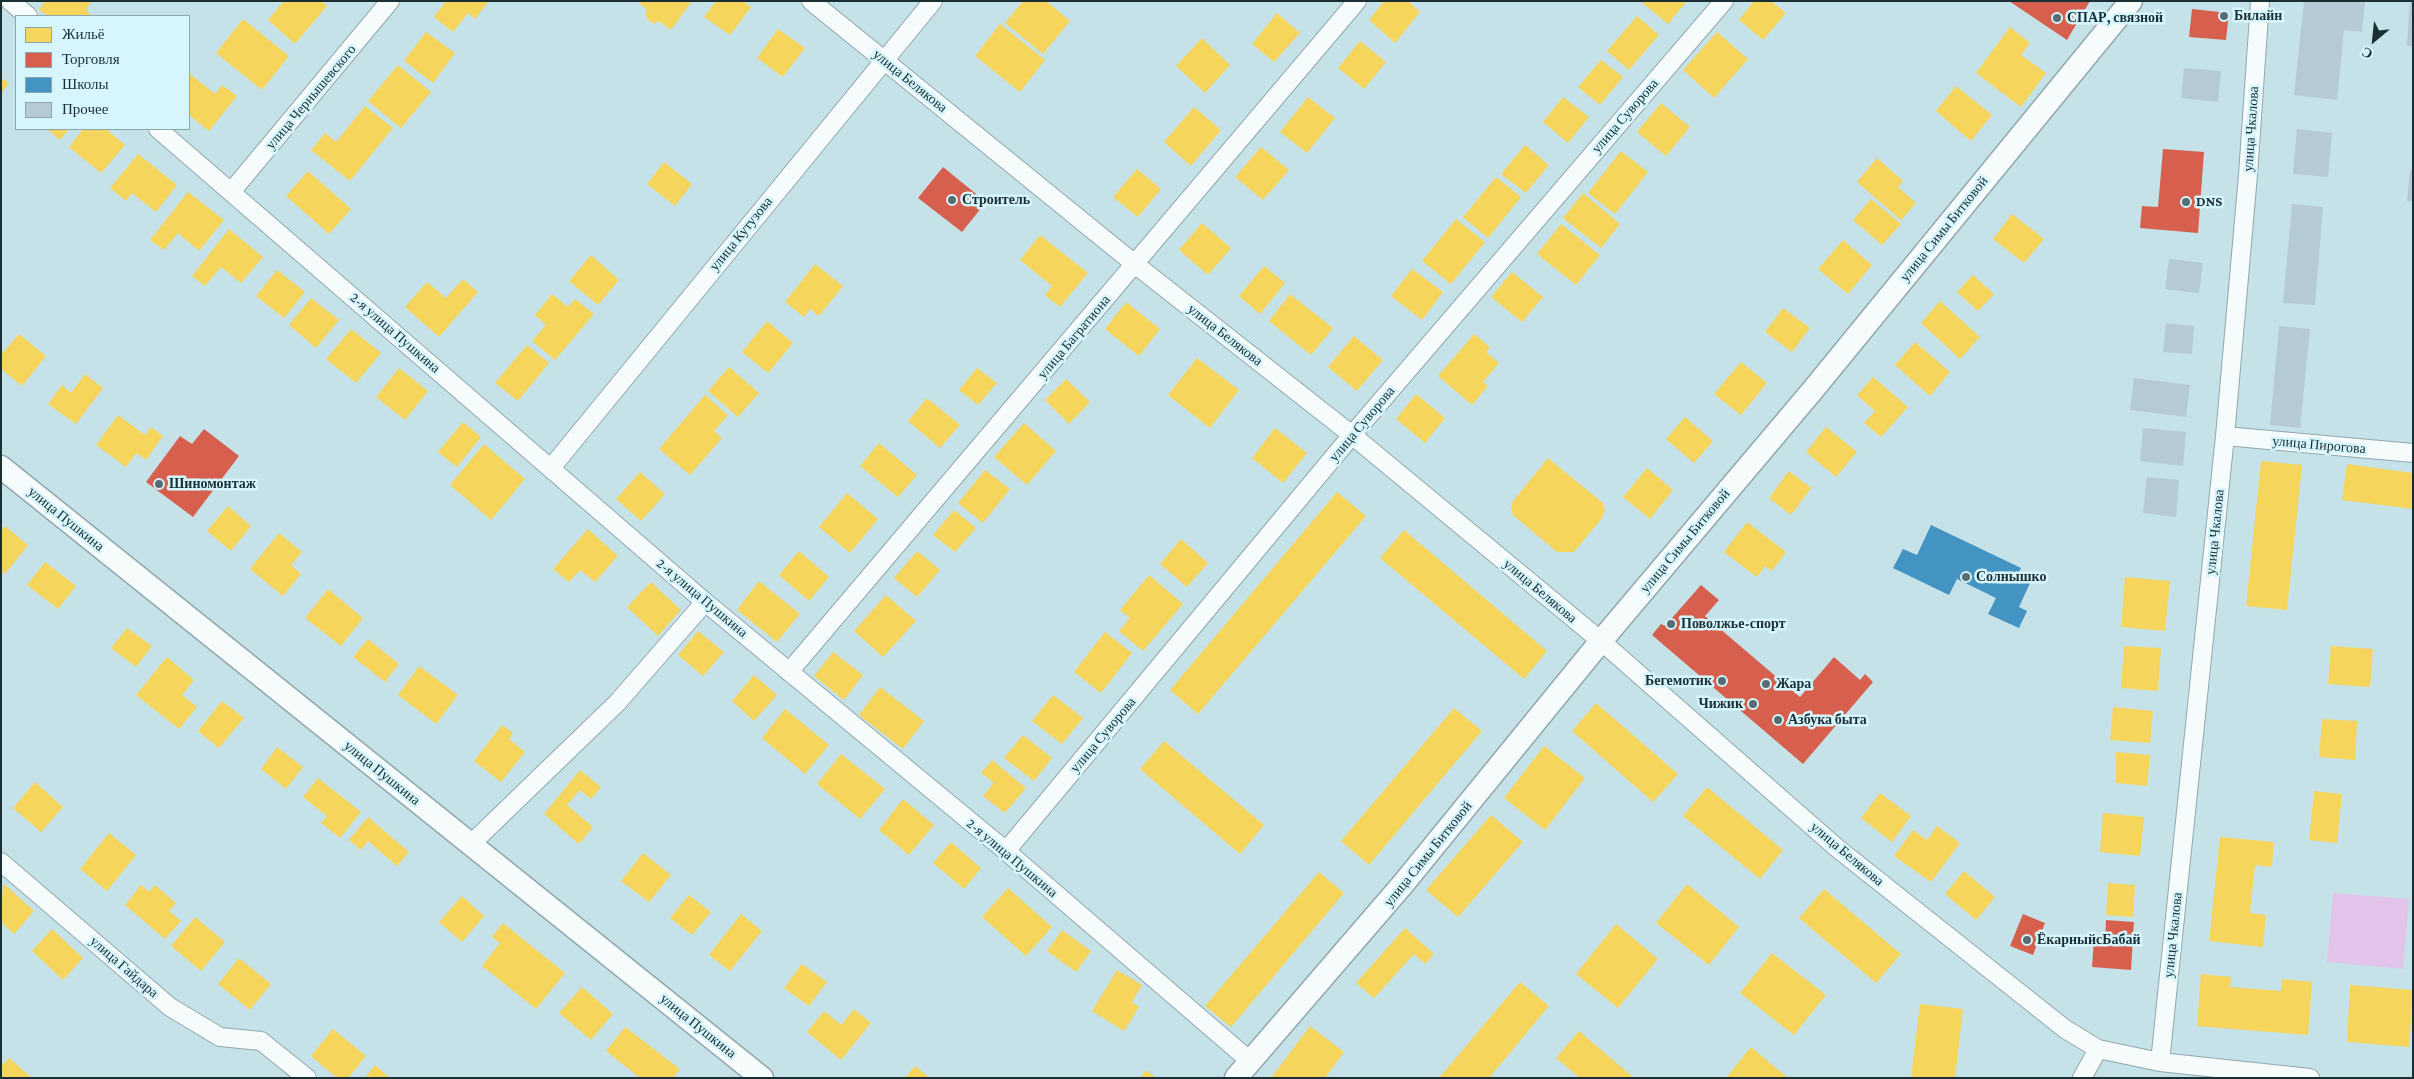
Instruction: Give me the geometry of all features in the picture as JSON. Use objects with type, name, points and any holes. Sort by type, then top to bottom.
[{"type":"street","name":"улица Чернышевского","points":[[231,192],[390,1]]},
{"type":"street","name":"улица Белякова","points":[[811,1],[1136,265],[1352,435],[1601,641],[1837,848],[2065,1029],[2098,1048],[2160,1062],[2310,1078]]},
{"type":"street","name":"улица Кутузова","points":[[551,468],[933,1]]},
{"type":"street","name":"улица Багратиона","points":[[790,672],[1136,265],[1357,1]]},
{"type":"street","name":"улица Суворова","points":[[1006,852],[1352,435],[1724,1]]},
{"type":"street","name":"улица Симы Битковой","points":[[1243,1070],[1403,884],[1601,641],[1812,391],[2131,1]]},
{"type":"street","name":"улица Чкалова","points":[[2160,1062],[2224,436],[2248,175],[2260,1]]},
{"type":"street","points":[[14,2],[27,15]]},
{"type":"street","name":"2-я улица Пушкина","points":[[159,130],[706,602],[1006,852],[1243,1070]]},
{"type":"street","name":"улица Пирогова","points":[[2224,436],[2413,453]]},
{"type":"street","name":"улица Пушкина","points":[[1,467],[762,1078]]},
{"type":"street","points":[[470,844],[617,703],[706,602]]},
{"type":"street","name":"улица Гайдара","points":[[1,862],[170,1007],[220,1037],[262,1041],[307,1078]]},
{"type":"street","points":[[2082,1078],[2098,1048]]},
{"type":"shaded area","points":[[2333,893],[2409,899],[2403,969],[2327,962]]},
{"type":"building: Жильё","points":[[45,1],[92,1],[86,10],[91,15],[46,15],[39,10]]},
{"type":"building: Жильё","points":[[284,1],[322,1],[327,6],[295,44],[268,20]]},
{"type":"building: Жильё","points":[[446,1],[489,1],[475,19],[468,13],[453,32],[434,17]]},
{"type":"building: Жильё","points":[[640,1],[692,1],[671,30],[659,21],[655,24],[649,21],[645,15],[647,10],[639,3]]},
{"type":"building: Жильё","points":[[716,1],[743,1],[751,7],[730,35],[704,17]]},
{"type":"building: Жильё","points":[[1023,1],[1046,1],[1070,21],[1043,54],[1005,23]]},
{"type":"building: Жильё","points":[[1384,1],[1408,1],[1420,12],[1395,43],[1369,20]]},
{"type":"building: Жильё","points":[[1640,1],[1687,1],[1668,24]]},
{"type":"building: Жильё","points":[[1754,1],[1771,1],[1786,13],[1763,40],[1739,20]]},
{"type":"building: Жильё","points":[[1277,13],[1300,33],[1274,62],[1252,44]]},
{"type":"building: Жильё","points":[[1637,16],[1659,35],[1629,70],[1607,51]]},
{"type":"building: Жильё","points":[[243,19],[289,56],[262,90],[216,53]]},
{"type":"building: Жильё","points":[[1000,24],[1045,60],[1020,92],[975,56]]},
{"type":"building: Жильё","points":[[2010,27],[2030,43],[2021,55],[2046,73],[2021,107],[1976,73]]},
{"type":"building: Жильё","points":[[778,29],[805,48],[783,77],[757,58]]},
{"type":"building: Жильё","points":[[426,32],[455,53],[433,83],[404,61]]},
{"type":"building: Жильё","points":[[1717,32],[1748,59],[1714,98],[1683,70]]},
{"type":"building: Жильё","points":[[1202,38],[1230,65],[1205,93],[1176,66]]},
{"type":"building: Жильё","points":[[1360,41],[1386,62],[1364,89],[1338,68]]},
{"type":"building: Жильё","points":[[1601,60],[1623,77],[1600,105],[1578,87]]},
{"type":"building: Жильё","points":[[398,65],[431,92],[401,128],[368,101]]},
{"type":"building: Жильё","points":[[190,74],[215,94],[222,85],[237,96],[209,131],[190,116]]},
{"type":"building: Жильё","points":[[1,78],[9,83],[1,94]]},
{"type":"building: Жильё","points":[[1956,86],[1992,115],[1971,141],[1936,111]]},
{"type":"building: Жильё","points":[[1308,97],[1335,118],[1307,153],[1280,132]]},
{"type":"building: Жильё","points":[[1563,97],[1589,117],[1568,143],[1543,122]]},
{"type":"building: Жильё","points":[[1661,103],[1690,127],[1666,156],[1637,132]]},
{"type":"building: Жильё","points":[[365,106],[393,128],[350,181],[311,150],[325,133],[336,142]]},
{"type":"building: Жильё","points":[[1194,107],[1221,130],[1191,166],[1164,142]]},
{"type":"building: Жильё","points":[[48,130],[68,130],[60,140]]},
{"type":"building: Жильё","points":[[82,130],[107,130],[125,145],[101,173],[69,147]]},
{"type":"building: Жильё","points":[[1525,145],[1549,165],[1526,193],[1501,174]]},
{"type":"building: Жильё","points":[[1261,147],[1289,170],[1263,200],[1235,177]]},
{"type":"building: Жильё","points":[[1621,151],[1648,172],[1615,214],[1588,193]]},
{"type":"building: Жильё","points":[[138,154],[177,185],[156,212],[132,193],[126,201],[110,188]]},
{"type":"building: Жильё","points":[[1877,158],[1903,181],[1898,187],[1916,203],[1901,220],[1857,182]]},
{"type":"building: Жильё","points":[[664,162],[692,184],[675,206],[647,184]]},
{"type":"building: Жильё","points":[[1137,169],[1161,189],[1138,217],[1113,197]]},
{"type":"building: Жильё","points":[[308,171],[351,209],[329,234],[286,196]]},
{"type":"building: Жильё","points":[[1496,177],[1521,197],[1488,238],[1463,217]]},
{"type":"building: Жильё","points":[[188,192],[224,220],[199,251],[178,233],[164,250],[150,240]]},
{"type":"building: Жильё","points":[[1583,193],[1620,224],[1601,248],[1563,218]]},
{"type":"building: Жильё","points":[[1871,199],[1901,224],[1882,245],[1853,220]]},
{"type":"building: Жильё","points":[[2012,214],[2044,239],[2024,263],[1993,239]]},
{"type":"building: Жильё","points":[[1456,219],[1485,242],[1451,284],[1422,261]]},
{"type":"building: Жильё","points":[[1202,223],[1231,248],[1208,275],[1179,250]]},
{"type":"building: Жильё","points":[[1561,224],[1600,255],[1576,285],[1537,254]]},
{"type":"building: Жильё","points":[[229,229],[263,257],[241,283],[221,267],[205,286],[192,276]]},
{"type":"building: Жильё","points":[[1040,235],[1088,273],[1060,307],[1045,295],[1052,286],[1020,260]]},
{"type":"building: Жильё","points":[[1843,240],[1872,265],[1848,294],[1818,269]]},
{"type":"building: Жильё","points":[[591,255],[619,280],[598,305],[569,281]]},
{"type":"building: Жильё","points":[[815,264],[843,286],[819,316],[810,309],[804,317],[785,302]]},
{"type":"building: Жильё","points":[[1264,266],[1285,283],[1260,314],[1239,296]]},
{"type":"building: Жильё","points":[[1412,269],[1443,292],[1422,320],[1391,296]]},
{"type":"building: Жильё","points":[[277,270],[305,292],[284,318],[256,296]]},
{"type":"building: Жильё","points":[[1512,272],[1543,297],[1522,322],[1491,297]]},
{"type":"building: Жильё","points":[[1973,275],[1994,294],[1978,311],[1957,292]]},
{"type":"building: Жильё","points":[[463,279],[478,292],[439,337],[405,307],[427,282],[446,298]]},
{"type":"building: Жильё","points":[[552,294],[568,307],[575,299],[594,314],[555,360],[532,341],[546,325],[535,315]]},
{"type":"building: Жильё","points":[[1290,294],[1333,328],[1311,355],[1269,321]]},
{"type":"building: Жильё","points":[[311,298],[339,320],[316,348],[289,325]]},
{"type":"building: Жильё","points":[[1940,301],[1980,337],[1960,359],[1921,323]]},
{"type":"building: Жильё","points":[[1126,302],[1160,329],[1139,356],[1105,329]]},
{"type":"building: Жильё","points":[[1783,308],[1810,328],[1792,352],[1765,332]]},
{"type":"building: Жильё","points":[[767,321],[793,343],[768,373],[742,352]]},
{"type":"building: Жильё","points":[[351,329],[381,353],[356,383],[326,359]]},
{"type":"building: Жильё","points":[[19,334],[46,356],[22,386],[1,369],[1,355]]},
{"type":"building: Жильё","points":[[1474,334],[1490,347],[1486,352],[1499,363],[1483,382],[1488,386],[1472,405],[1438,376]]},
{"type":"building: Жильё","points":[[1354,336],[1383,360],[1357,391],[1328,367]]},
{"type":"building: Жильё","points":[[1915,342],[1950,372],[1930,396],[1895,365]]},
{"type":"building: Жильё","points":[[527,345],[549,363],[518,401],[495,383]]},
{"type":"building: Жильё","points":[[1197,358],[1239,390],[1210,428],[1168,395]]},
{"type":"building: Жильё","points":[[1741,362],[1767,383],[1741,415],[1714,394]]},
{"type":"building: Жильё","points":[[729,367],[759,393],[738,417],[708,391]]},
{"type":"building: Жильё","points":[[399,368],[428,391],[405,420],[376,397]]},
{"type":"building: Жильё","points":[[977,368],[997,383],[978,405],[959,390]]},
{"type":"building: Жильё","points":[[85,374],[103,388],[76,424],[48,404],[62,385],[71,393]]},
{"type":"building: Жильё","points":[[1873,377],[1908,407],[1881,437],[1864,423],[1875,411],[1857,395]]},
{"type":"building: Жильё","points":[[1066,379],[1090,402],[1069,424],[1045,400]]},
{"type":"building: Жильё","points":[[1416,394],[1445,418],[1425,443],[1396,419]]},
{"type":"building: Жильё","points":[[705,395],[728,415],[714,431],[722,438],[690,475],[659,449]]},
{"type":"building: Жильё","points":[[927,398],[960,425],[940,448],[908,421]]},
{"type":"building: Жильё","points":[[118,415],[145,435],[151,427],[163,436],[146,460],[136,453],[126,467],[96,445]]},
{"type":"building: Жильё","points":[[1685,417],[1713,441],[1694,463],[1666,439]]},
{"type":"building: Жильё","points":[[463,422],[481,437],[457,467],[438,452]]},
{"type":"building: Жильё","points":[[1024,423],[1056,451],[1027,485],[994,457]]},
{"type":"building: Жильё","points":[[1826,427],[1857,452],[1836,477],[1806,452]]},
{"type":"building: Жильё","points":[[1275,428],[1307,453],[1283,483],[1252,458]]},
{"type":"building: Жильё","points":[[879,443],[917,475],[898,497],[860,466]]},
{"type":"building: Жильё","points":[[484,444],[525,479],[491,520],[450,485]]},
{"type":"building: Жильё","points":[[1548,458],[1603,503],[1605,510],[1602,518],[1574,552],[1557,552],[1513,515],[1511,508],[1513,501]]},
{"type":"building: Жильё","points":[[2261,461],[2302,465],[2287,610],[2246,606]]},
{"type":"building: Жильё","points":[[2347,464],[2413,473],[2413,509],[2342,500]]},
{"type":"building: Жильё","points":[[1647,468],[1673,490],[1650,519],[1623,497]]},
{"type":"building: Жильё","points":[[985,470],[1010,489],[983,523],[958,503]]},
{"type":"building: Жильё","points":[[1789,471],[1811,488],[1791,515],[1769,498]]},
{"type":"building: Жильё","points":[[640,472],[665,494],[641,521],[616,499]]},
{"type":"building: Жильё","points":[[1337,492],[1366,516],[1198,714],[1170,690]]},
{"type":"building: Жильё","points":[[847,493],[878,519],[850,553],[819,527]]},
{"type":"building: Жильё","points":[[228,506],[251,526],[231,551],[207,531]]},
{"type":"building: Жильё","points":[[954,510],[976,528],[955,552],[933,535]]},
{"type":"building: Жильё","points":[[1747,522],[1786,552],[1772,571],[1765,566],[1757,577],[1724,552]]},
{"type":"building: Жильё","points":[[5,526],[28,545],[5,574],[1,572],[1,531]]},
{"type":"building: Жильё","points":[[588,529],[618,556],[595,582],[580,570],[569,582],[553,569]]},
{"type":"building: Жильё","points":[[1404,530],[1547,651],[1524,679],[1380,558]]},
{"type":"building: Жильё","points":[[279,533],[302,552],[291,565],[301,574],[283,596],[250,569]]},
{"type":"building: Жильё","points":[[1181,539],[1208,563],[1187,587],[1160,564]]},
{"type":"building: Жильё","points":[[799,551],[829,577],[809,601],[779,575]]},
{"type":"building: Жильё","points":[[917,551],[940,570],[917,597],[894,578]]},
{"type":"building: Жильё","points":[[45,562],[76,586],[58,609],[27,585]]},
{"type":"building: Жильё","points":[[1149,575],[1183,604],[1143,651],[1119,631],[1130,618],[1120,610]]},
{"type":"building: Жильё","points":[[2125,577],[2170,581],[2165,631],[2121,627]]},
{"type":"building: Жильё","points":[[759,581],[800,614],[777,642],[737,610]]},
{"type":"building: Жильё","points":[[651,582],[681,610],[658,636],[627,607]]},
{"type":"building: Жильё","points":[[328,589],[363,618],[341,646],[305,618]]},
{"type":"building: Жильё","points":[[886,595],[916,621],[883,657],[854,631]]},
{"type":"building: Жильё","points":[[127,628],[152,646],[136,667],[111,648]]},
{"type":"building: Жильё","points":[[698,631],[724,652],[703,676],[678,655]]},
{"type":"building: Жильё","points":[[1105,632],[1132,653],[1101,693],[1074,672]]},
{"type":"building: Жильё","points":[[368,639],[399,664],[385,682],[353,657]]},
{"type":"building: Жильё","points":[[2124,646],[2161,648],[2158,691],[2121,688]]},
{"type":"building: Жильё","points":[[2331,646],[2373,649],[2370,687],[2328,684]]},
{"type":"building: Жильё","points":[[833,652],[863,675],[844,700],[814,676]]},
{"type":"building: Жильё","points":[[167,657],[194,680],[182,695],[197,707],[179,729],[136,695]]},
{"type":"building: Жильё","points":[[419,666],[458,695],[436,724],[398,695]]},
{"type":"building: Жильё","points":[[754,675],[777,695],[754,721],[732,701]]},
{"type":"building: Жильё","points":[[880,687],[924,721],[903,749],[859,715]]},
{"type":"building: Жильё","points":[[1053,695],[1083,718],[1062,744],[1032,721]]},
{"type":"building: Жильё","points":[[222,701],[244,718],[219,748],[198,731]]},
{"type":"building: Жильё","points":[[1596,703],[1678,774],[1653,802],[1572,731]]},
{"type":"building: Жильё","points":[[2113,707],[2153,711],[2150,743],[2110,740]]},
{"type":"building: Жильё","points":[[1454,708],[1482,731],[1369,865],[1341,841]]},
{"type":"building: Жильё","points":[[785,709],[829,745],[805,774],[762,738]]},
{"type":"building: Жильё","points":[[2322,719],[2357,721],[2355,760],[2319,757]]},
{"type":"building: Жильё","points":[[502,725],[513,733],[509,739],[525,752],[501,782],[474,761]]},
{"type":"building: Жильё","points":[[1023,735],[1052,758],[1034,781],[1004,758]]},
{"type":"building: Жильё","points":[[1164,741],[1264,825],[1240,854],[1140,769]]},
{"type":"building: Жильё","points":[[1544,746],[1585,778],[1545,830],[1504,798]]},
{"type":"building: Жильё","points":[[277,747],[303,767],[286,789],[261,769]]},
{"type":"building: Жильё","points":[[2116,752],[2150,755],[2147,786],[2116,783]]},
{"type":"building: Жильё","points":[[841,754],[885,789],[860,819],[817,784]]},
{"type":"building: Жильё","points":[[992,760],[1026,788],[1005,813],[983,796],[994,783],[981,773]]},
{"type":"building: Жильё","points":[[580,770],[601,787],[591,799],[580,790],[567,805],[593,827],[579,844],[544,814]]},
{"type":"building: Жильё","points":[[318,778],[361,812],[340,838],[321,823],[327,816],[303,797]]},
{"type":"building: Жильё","points":[[35,782],[63,807],[41,832],[13,808]]},
{"type":"building: Жильё","points":[[1707,787],[1783,850],[1760,879],[1683,816]]},
{"type":"building: Жильё","points":[[2314,791],[2342,794],[2337,843],[2309,840]]},
{"type":"building: Жильё","points":[[1880,793],[1911,816],[1892,842],[1861,818]]},
{"type":"building: Жильё","points":[[903,799],[934,825],[909,855],[879,830]]},
{"type":"building: Жильё","points":[[2103,813],[2144,817],[2140,856],[2100,852]]},
{"type":"building: Жильё","points":[[1491,815],[1523,842],[1458,917],[1426,890]]},
{"type":"building: Жильё","points":[[368,817],[409,852],[397,866],[368,841],[361,850],[349,840]]},
{"type":"building: Жильё","points":[[1937,826],[1960,843],[1931,882],[1894,856],[1913,830],[1927,840]]},
{"type":"building: Жильё","points":[[109,833],[136,855],[107,891],[80,869]]},
{"type":"building: Жильё","points":[[2220,837],[2274,842],[2272,867],[2255,865],[2250,913],[2266,915],[2263,947],[2209,941]]},
{"type":"building: Жильё","points":[[951,842],[981,868],[964,889],[933,863]]},
{"type":"building: Жильё","points":[[643,853],[671,875],[649,902],[621,881]]},
{"type":"building: Жильё","points":[[1964,871],[1995,897],[1976,920],[1945,894]]},
{"type":"building: Жильё","points":[[1319,872],[1344,893],[1231,1027],[1205,1006]]},
{"type":"building: Жильё","points":[[3,883],[34,911],[14,934],[1,922]]},
{"type":"building: Жильё","points":[[2108,883],[2135,885],[2133,917],[2106,915]]},
{"type":"building: Жильё","points":[[1687,884],[1739,927],[1709,965],[1656,923]]},
{"type":"building: Жильё","points":[[141,885],[149,892],[155,885],[176,903],[169,911],[181,921],[165,939],[125,905]]},
{"type":"building: Жильё","points":[[1008,888],[1052,927],[1026,956],[982,917]]},
{"type":"building: Жильё","points":[[1824,889],[1901,954],[1876,983],[1799,918]]},
{"type":"building: Жильё","points":[[689,895],[711,912],[692,935],[670,918]]},
{"type":"building: Жильё","points":[[462,896],[484,916],[462,942],[439,922]]},
{"type":"building: Жильё","points":[[741,914],[762,931],[730,971],[709,955]]},
{"type":"building: Жильё","points":[[195,917],[225,942],[201,971],[171,946]]},
{"type":"building: Жильё","points":[[503,923],[565,973],[536,1009],[482,966],[500,943],[492,937]]},
{"type":"building: Жильё","points":[[1616,924],[1658,959],[1618,1008],[1576,974]]},
{"type":"building: Жильё","points":[[1405,928],[1434,954],[1425,964],[1414,954],[1374,998],[1356,983]]},
{"type":"building: Жильё","points":[[52,929],[83,958],[63,980],[32,951]]},
{"type":"building: Жильё","points":[[1062,930],[1091,951],[1076,972],[1047,951]]},
{"type":"building: Жильё","points":[[1772,953],[1826,995],[1794,1035],[1740,993]]},
{"type":"building: Жильё","points":[[239,958],[271,984],[250,1010],[218,984]]},
{"type":"building: Жильё","points":[[802,964],[827,982],[809,1006],[784,988]]},
{"type":"building: Жильё","points":[[1117,970],[1142,985],[1132,1002],[1139,1007],[1124,1031],[1092,1011]]},
{"type":"building: Жильё","points":[[2201,974],[2231,977],[2230,987],[2281,991],[2282,979],[2312,982],[2308,1035],[2197,1026]]},
{"type":"building: Жильё","points":[[1520,982],[1549,1006],[1489,1078],[1439,1078]]},
{"type":"building: Жильё","points":[[2350,985],[2413,990],[2409,1047],[2347,1042]]},
{"type":"building: Жильё","points":[[582,987],[613,1014],[591,1040],[559,1013]]},
{"type":"building: Жильё","points":[[1920,1004],[1963,1009],[1955,1078],[1911,1078]]},
{"type":"building: Жильё","points":[[854,1009],[871,1023],[841,1060],[807,1032],[824,1011],[841,1025]]},
{"type":"building: Жильё","points":[[1310,1026],[1344,1052],[1325,1078],[1271,1078]]},
{"type":"building: Жильё","points":[[625,1027],[680,1069],[673,1078],[640,1078],[606,1051]]},
{"type":"building: Жильё","points":[[333,1029],[366,1056],[348,1078],[337,1078],[311,1056]]},
{"type":"building: Жильё","points":[[1579,1031],[1634,1078],[1580,1078],[1556,1058]]},
{"type":"building: Жильё","points":[[1751,1047],[1788,1078],[1726,1078]]},
{"type":"building: Жильё","points":[[9,1058],[32,1078],[1,1078],[1,1067]]},
{"type":"building: Жильё","points":[[375,1065],[390,1078],[365,1078]]},
{"type":"building: Жильё","points":[[915,1066],[930,1078],[905,1078]]},
{"type":"building: Жильё","points":[[1146,1070],[1156,1078],[1140,1078]]},
{"type":"building: Торговля","name":"СПАР, связной","points":[[2009,1],[2090,1],[2067,40]]},
{"type":"building: Торговля","points":[[2192,9],[2229,13],[2226,40],[2189,37]]},
{"type":"building: Торговля","points":[[2163,149],[2204,152],[2198,233],[2140,228],[2142,206],[2158,207]]},
{"type":"building: Торговля","name":"Строитель","points":[[943,167],[986,202],[962,232],[918,198]]},
{"type":"building: Торговля","points":[[204,429],[239,456],[193,517],[146,482],[180,436],[192,444]]},
{"type":"building: Торговля","points":[[1701,585],[1719,600],[1705,616],[1800,697],[1834,657],[1860,680],[1865,674],[1873,682],[1803,764],[1652,635],[1661,624],[1665,626]]},
{"type":"building: Торговля","points":[[2023,914],[2045,923],[2033,955],[2010,946]]},
{"type":"building: Торговля","points":[[2106,920],[2134,922],[2131,970],[2092,967],[2094,939],[2105,940]]},
{"type":"building: Школы","name":"Солнышко","points":[[1931,525],[2021,568],[2017,576],[2030,583],[2019,607],[2027,611],[2019,628],[1988,614],[1996,598],[1957,579],[1949,595],[1893,568],[1903,549],[1917,555]]},
{"type":"building: Прочее","points":[[2304,1],[2365,1],[2362,32],[2344,30],[2337,100],[2294,95]]},
{"type":"building: Прочее","points":[[2410,1],[2413,1],[2413,46],[2407,46]]},
{"type":"building: Прочее","points":[[2184,68],[2221,71],[2218,102],[2181,98]]},
{"type":"building: Прочее","points":[[2297,129],[2332,133],[2328,177],[2293,174]]},
{"type":"building: Прочее","points":[[2410,171],[2413,171],[2413,202],[2407,201]]},
{"type":"building: Прочее","points":[[2292,204],[2323,207],[2315,305],[2283,303]]},
{"type":"building: Прочее","points":[[2169,259],[2203,263],[2199,293],[2165,289]]},
{"type":"building: Прочее","points":[[2166,323],[2194,326],[2192,354],[2163,352]]},
{"type":"building: Прочее","points":[[2279,326],[2310,329],[2300,428],[2270,425]]},
{"type":"building: Прочее","points":[[2134,378],[2190,385],[2186,417],[2130,410]]},
{"type":"building: Прочее","points":[[2143,428],[2186,432],[2183,466],[2140,461]]},
{"type":"building: Прочее","points":[[2147,477],[2179,480],[2176,517],[2143,513]]},
{"type":"place","name":"Билайн","points":[[2224,16]]},
{"type":"place","name":"СПАР, связной","points":[[2057,18]]},
{"type":"place","name":"Строитель","points":[[952,200]]},
{"type":"place","name":"DNS","points":[[2186,202]]},
{"type":"place","name":"Шиномонтаж","points":[[159,484]]},
{"type":"place","name":"Солнышко","points":[[1966,577]]},
{"type":"place","name":"Поволжье-спорт","points":[[1671,624]]},
{"type":"place","name":"Бегемотик","points":[[1722,681]]},
{"type":"place","name":"Жара","points":[[1766,684]]},
{"type":"place","name":"Чижик","points":[[1753,704]]},
{"type":"place","name":"Азбука быта","points":[[1778,720]]},
{"type":"place","name":"ЁкарныйсБабай","points":[[2027,940]]}]
